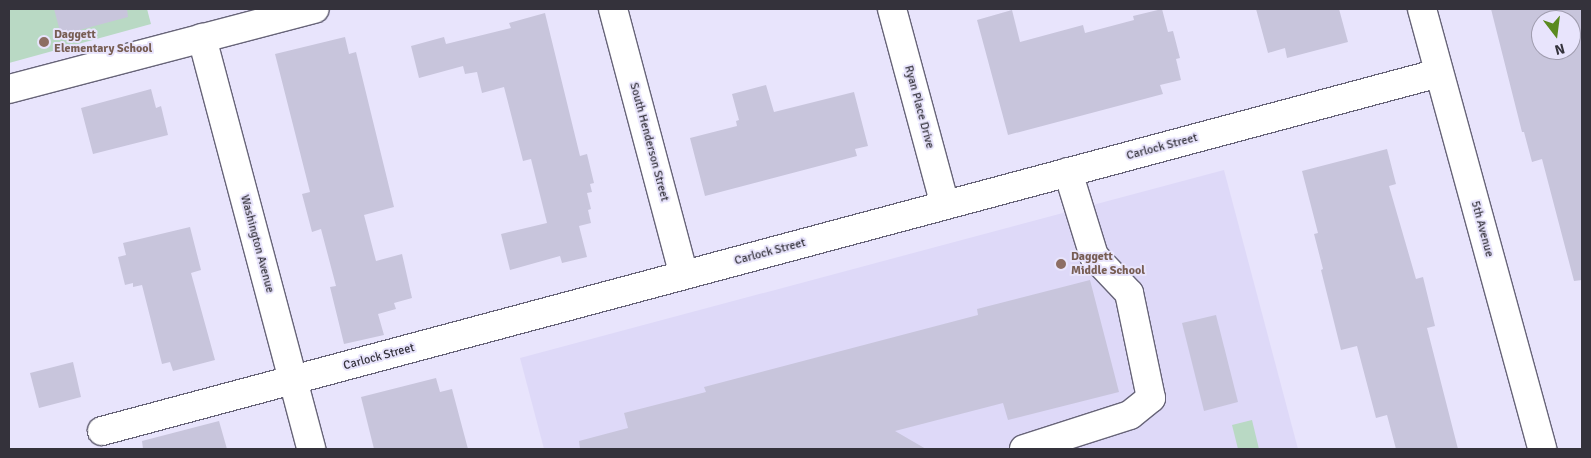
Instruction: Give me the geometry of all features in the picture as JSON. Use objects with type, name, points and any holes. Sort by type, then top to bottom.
[{"type":"street","points":[[9,89],[316,9]]},
{"type":"street","name":"South Henderson Street","points":[[613,9],[684,275]]},
{"type":"street","name":"Ryan Place Drive","points":[[892,9],[945,205]]},
{"type":"street","name":"5th Avenue","points":[[1422,9],[1542,449]]},
{"type":"street","name":"Washington Avenue","points":[[202,38],[312,449]]},
{"type":"street","name":"Carlock Street","points":[[102,431],[1439,73]]},
{"type":"street","points":[[1024,449],[1130,415],[1151,398],[1128,293],[1094,256],[1068,172]]},
{"type":"shaded area","name":"Daggett Middle School","points":[[1224,170],[1298,449],[544,449],[520,358]]},
{"type":"green space","name":"Daggett Elementary School","points":[[9,9],[147,9],[151,24],[9,63]]},
{"type":"green space","points":[[1252,420],[1259,449],[1238,449],[1232,425]]},
{"type":"building","points":[[54,9],[127,9],[128,17],[61,35]]},
{"type":"building","points":[[1162,9],[1168,32],[1173,31],[1180,58],[1176,59],[1181,80],[1160,85],[1163,94],[1008,135],[977,20],[1012,10],[1020,42],[1083,25],[1085,33],[1134,20],[1133,16]]},
{"type":"building","points":[[1256,9],[1339,9],[1348,42],[1287,58],[1285,48],[1268,53]]},
{"type":"building","points":[[1491,9],[1582,9],[1582,280],[1574,281],[1542,159],[1532,162],[1524,132],[1522,132]]},
{"type":"building","points":[[545,13],[580,156],[587,154],[594,183],[590,184],[592,192],[587,193],[591,209],[588,210],[591,223],[579,226],[587,257],[562,263],[560,256],[510,270],[501,234],[547,223],[531,159],[523,161],[504,87],[482,93],[477,72],[465,74],[463,66],[419,78],[411,46],[444,37],[446,44],[511,28],[509,23]]},
{"type":"building","points":[[345,37],[349,54],[356,52],[394,207],[364,215],[376,261],[402,254],[412,298],[394,303],[396,309],[378,314],[384,335],[344,344],[330,287],[336,286],[321,229],[312,232],[302,194],[310,192],[275,54]]},
{"type":"building","points":[[766,85],[774,112],[854,92],[868,146],[855,149],[857,156],[705,196],[690,138],[737,126],[736,121],[739,120],[732,94]]},
{"type":"building","points":[[151,89],[156,108],[161,106],[168,135],[93,154],[81,108]]},
{"type":"building","points":[[1387,149],[1396,184],[1389,186],[1416,279],[1423,277],[1435,326],[1427,328],[1458,449],[1396,449],[1387,415],[1376,418],[1357,346],[1341,350],[1321,270],[1323,269],[1314,234],[1318,233],[1302,171]]},
{"type":"building","points":[[190,227],[201,270],[191,273],[215,360],[173,371],[170,362],[162,364],[142,285],[133,287],[133,283],[125,285],[118,257],[126,255],[123,243]]},
{"type":"building","points":[[1090,280],[1119,392],[1008,420],[1003,403],[895,431],[926,449],[580,449],[579,441],[628,428],[624,413],[706,392],[704,387],[978,315],[977,309]]},
{"type":"building","points":[[1216,315],[1238,402],[1204,411],[1182,323]]},
{"type":"building","points":[[73,362],[81,397],[39,408],[30,373]]},
{"type":"building","points":[[436,378],[440,392],[452,389],[468,449],[374,449],[361,397]]},
{"type":"building","points":[[219,421],[227,449],[143,449],[142,441]]},
{"type":"place","name":"Daggett Elementary School","points":[[44,42]]},
{"type":"place","name":"Daggett Middle School","points":[[1061,264]]}]
